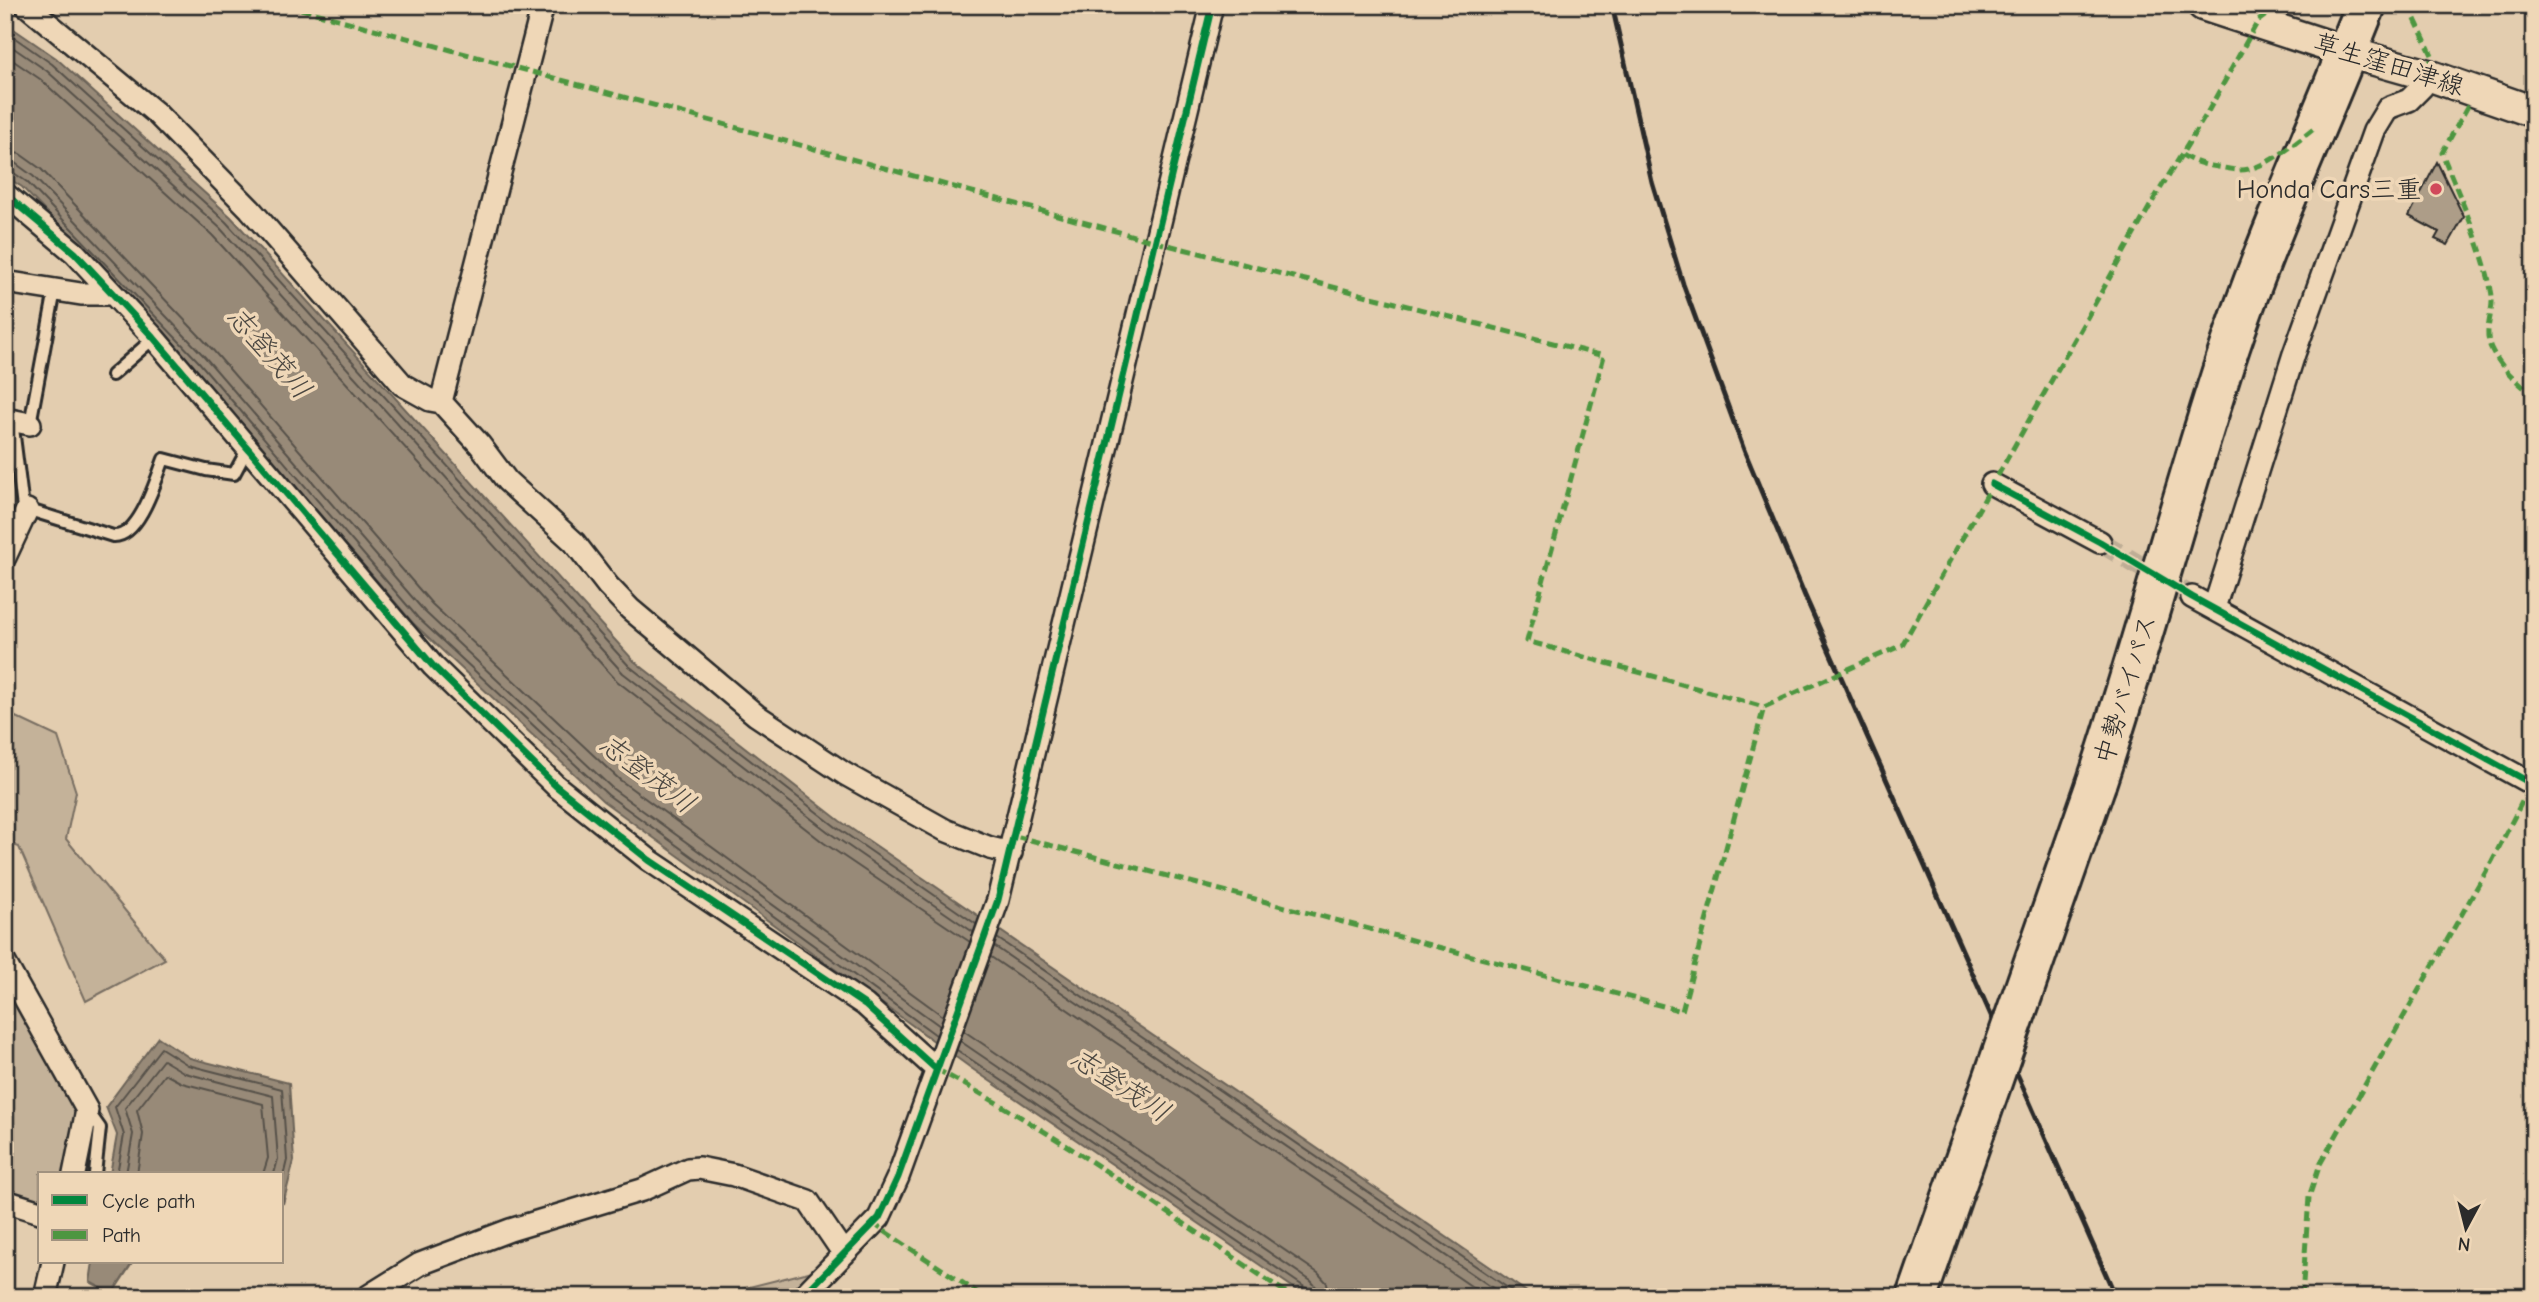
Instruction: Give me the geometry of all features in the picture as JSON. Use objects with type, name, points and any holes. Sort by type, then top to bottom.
[{"type":"highway","name":"中勢バイパス","points":[[1917,1297],[2096,784],[2227,357],[2277,223],[2366,5]]},
{"type":"main road","name":"草生窪田津線","points":[[2203,5],[2347,52],[2428,75],[2534,112]]},
{"type":"street","points":[[26,5],[156,113],[250,209],[402,385],[430,400],[441,402],[480,445],[507,481],[574,542],[608,586],[630,609],[756,715],[845,774],[946,830],[990,848],[1011,853]]},
{"type":"street","points":[[441,402],[543,5]]},
{"type":"street","points":[[802,1297],[879,1218],[898,1177],[998,900],[1212,5]]},
{"type":"street","points":[[2214,608],[2294,354],[2374,131],[2388,108],[2409,100],[2422,87],[2428,75]]},
{"type":"street","points":[[5,194],[75,253],[154,338],[433,666],[556,786],[649,860],[865,1004],[938,1065]]},
{"type":"street","points":[[5,282],[81,295],[113,294]]},
{"type":"street","points":[[1992,484],[2100,542]]},
{"type":"street","points":[[5,557],[27,510]]},
{"type":"street","points":[[2192,597],[2533,783]]},
{"type":"street","points":[[5,963],[87,1110],[74,1172]]},
{"type":"street","points":[[367,1297],[420,1264],[510,1230],[642,1190],[688,1169],[699,1168],[734,1175],[808,1201],[844,1254]]},
{"type":"street","points":[[5,1201],[38,1211]]},
{"type":"street","points":[[45,1297],[53,1264]]},
{"type":"lane","points":[[55,290],[16,421],[23,508],[121,537],[129,533],[150,497],[164,459],[234,474],[248,448]]},
{"type":"lane","points":[[112,375],[154,338]]},
{"type":"lane","points":[[87,1110],[100,1128],[95,1172]]},
{"type":"shaded area","points":[[5,712],[58,737],[76,792],[66,839],[165,959],[86,1001],[19,847],[5,842]]},
{"type":"shaded area","points":[[5,982],[75,1107],[77,1122],[65,1172],[38,1172],[38,1201],[5,1192]]},
{"type":"shaded area","points":[[813,1271],[786,1297],[686,1297],[713,1296]]},
{"type":"water","name":"志登茂川","points":[[5,23],[56,58],[231,217],[634,661],[840,821],[1534,1297],[1307,1297],[971,1068],[603,801],[413,623],[193,366],[22,187],[5,176]]},
{"type":"water","points":[[158,1037],[190,1058],[289,1083],[294,1161],[284,1200],[284,1172],[110,1172],[117,1135],[106,1107]]},
{"type":"water","points":[[93,1264],[132,1264],[112,1294],[90,1282]]},
{"type":"building","name":"Honda Cars三重","points":[[2437,162],[2464,217],[2448,245],[2435,239],[2439,232],[2409,216]]},
{"type":"tunnel","points":[[2100,542],[2192,597]]},
{"type":"railway","points":[[1612,5],[1652,182],[1683,284],[1744,450],[1805,596],[2116,1297]]},
{"type":"marked path","points":[[286,5],[1156,242],[1604,356],[1527,641],[1764,707]]},
{"type":"marked path","points":[[1015,836],[1682,1011],[1764,707],[1902,645],[2154,199],[2206,115],[2258,21],[2280,5]]},
{"type":"marked path","points":[[2417,5],[2413,15],[2432,55],[2428,75]]},
{"type":"marked path","points":[[2468,106],[2442,153],[2470,220],[2487,272],[2492,297],[2488,334],[2491,348],[2504,368],[2534,396]]},
{"type":"marked path","points":[[2182,155],[2208,165],[2237,170],[2250,169],[2280,154],[2316,127]]},
{"type":"marked path","points":[[2302,1297],[2309,1197],[2320,1164],[2492,861],[2531,784]]},
{"type":"marked path","points":[[936,1069],[1117,1178],[1293,1297]]},
{"type":"marked path","points":[[872,1223],[984,1297]]},
{"type":"cycle path","points":[[802,1297],[879,1218],[898,1177],[998,900],[1212,5]]},
{"type":"cycle path","points":[[5,194],[75,253],[154,338],[433,666],[556,786],[649,860],[865,1005],[936,1069]]},
{"type":"cycle path","points":[[1992,484],[2534,785]]},
{"type":"place","name":"Honda Cars三重","points":[[2436,189]]}]
